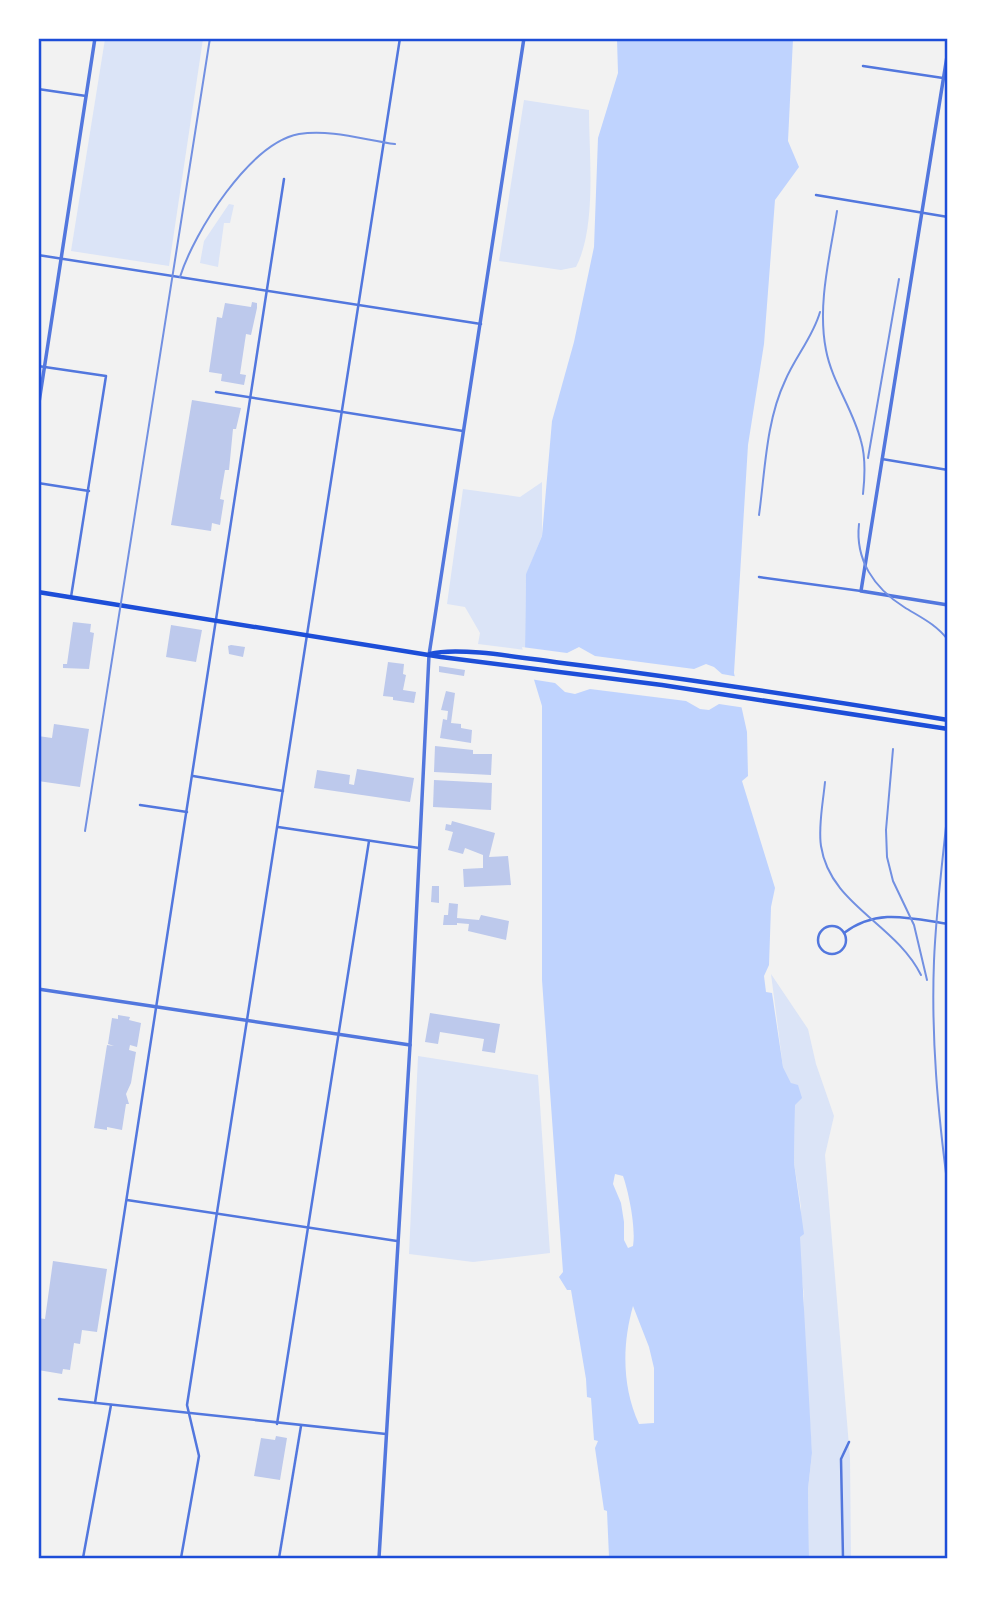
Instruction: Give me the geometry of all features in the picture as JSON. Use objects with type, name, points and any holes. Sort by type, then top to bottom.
[{"type":"main road","points":[[38,592],[507,667],[662,685],[947,729]]},
{"type":"main road","points":[[429,655],[443,651],[660,676],[947,720]]},
{"type":"street","points":[[38,409],[95,38]]},
{"type":"street","points":[[181,1559],[199,1456],[187,1405],[400,38]]},
{"type":"street","points":[[379,1559],[410,1045],[429,655],[524,38]]},
{"type":"street","points":[[861,591],[947,50]]},
{"type":"street","points":[[863,66],[943,78]]},
{"type":"street","points":[[38,89],[86,96]]},
{"type":"street","points":[[95,1403],[284,179]]},
{"type":"street","points":[[816,195],[947,217]]},
{"type":"street","points":[[38,255],[481,324]]},
{"type":"street","points":[[38,366],[106,376],[71,597]]},
{"type":"street","points":[[216,392],[463,431]]},
{"type":"street","points":[[881,459],[947,470]]},
{"type":"street","points":[[38,484],[89,491]]},
{"type":"street","points":[[759,577],[947,605]]},
{"type":"street","points":[[193,775],[283,791]]},
{"type":"street","points":[[141,805],[187,812]]},
{"type":"street","points":[[278,827],[419,848]]},
{"type":"street","points":[[277,1423],[369,841]]},
{"type":"street","points":[[844,933],[880,916],[947,924]]},
{"type":"street","points":[[832,926],[844,933],[844,946],[838,953],[825,952],[819,946],[818,937],[823,929],[832,926]]},
{"type":"street","points":[[38,989],[410,1045]]},
{"type":"street","points":[[127,1200],[397,1241]]},
{"type":"street","points":[[59,1399],[386,1434]]},
{"type":"street","points":[[83,1559],[111,1405]]},
{"type":"street","points":[[279,1559],[301,1426]]},
{"type":"street","points":[[843,1559],[841,1458],[849,1442]]},
{"type":"shaded area","points":[[105,39],[203,39],[169,266],[71,251]]},
{"type":"shaded area","points":[[524,100],[589,110],[589,212],[583,251],[576,267],[561,270],[499,261]]},
{"type":"shaded area","points":[[229,204],[234,205],[230,223],[224,223],[218,267],[200,263],[204,241]]},
{"type":"shaded area","points":[[542,482],[542,536],[526,575],[525,650],[478,644],[480,633],[465,607],[447,604],[463,489],[520,497]]},
{"type":"shaded area","points":[[771,974],[808,1029],[816,1064],[834,1116],[825,1155],[850,1458],[851,1558],[809,1558],[808,1489],[812,1453],[804,1340],[804,1296],[799,1252],[801,1207],[794,1163],[795,1105],[791,1083],[783,1067]]},
{"type":"shaded area","points":[[418,1056],[538,1075],[550,1253],[473,1262],[409,1254]]},
{"type":"water","points":[[617,39],[793,39],[788,141],[799,167],[775,200],[764,344],[748,445],[734,673],[747,732],[748,776],[742,781],[775,888],[771,907],[769,965],[764,976],[766,992],[772,993],[783,1067],[791,1083],[798,1085],[802,1098],[795,1105],[794,1163],[804,1234],[800,1237],[812,1453],[808,1489],[809,1558],[606,1558],[609,1557],[607,1511],[604,1510],[595,1448],[598,1441],[594,1440],[591,1398],[587,1397],[571,1290],[567,1290],[559,1277],[563,1272],[542,980],[542,706],[525,650],[526,574],[542,536],[552,421],[574,342],[594,247],[598,138],[618,73]],"holes":[[[615,1174],[623,1176],[628,1192],[634,1230],[633,1246],[628,1248],[624,1240],[621,1203],[613,1184]],[[633,1306],[654,1368],[654,1423],[639,1424],[629,1395],[625,1366]]]},
{"type":"pier","points":[[522,647],[567,653],[579,647],[595,656],[694,669],[706,664],[722,674],[739,677],[746,708],[719,704],[709,710],[700,709],[686,701],[590,689],[575,694],[565,692],[555,683],[530,679]]},
{"type":"building","points":[[252,302],[257,303],[257,308],[251,335],[246,334],[240,374],[246,375],[244,385],[221,381],[222,374],[209,372],[217,317],[222,318],[225,303],[251,307]]},
{"type":"building","points":[[192,400],[241,408],[236,429],[233,429],[229,470],[225,470],[220,499],[224,500],[220,525],[212,523],[211,531],[171,525]]},
{"type":"building","points":[[73,622],[91,624],[90,632],[94,633],[89,669],[63,668],[63,664],[67,664]]},
{"type":"building","points":[[171,625],[202,630],[196,662],[166,657]]},
{"type":"building","points":[[228,646],[245,647],[243,657],[229,654]]},
{"type":"building","points":[[388,662],[404,664],[403,674],[406,675],[403,690],[416,692],[414,703],[383,696]]},
{"type":"building","points":[[439,666],[465,670],[464,676],[439,672]]},
{"type":"building","points":[[446,691],[455,693],[451,723],[461,724],[461,728],[472,730],[471,743],[440,738],[443,719],[447,720],[448,711],[441,710]]},
{"type":"building","points":[[54,724],[89,729],[80,787],[38,781],[38,736],[52,738]]},
{"type":"building","points":[[435,746],[473,750],[473,754],[492,754],[491,775],[434,772]]},
{"type":"building","points":[[357,769],[414,778],[410,802],[314,788],[317,770],[350,775],[349,784],[354,785]]},
{"type":"building","points":[[434,780],[492,783],[491,810],[433,807]]},
{"type":"building","points":[[452,821],[495,833],[489,857],[508,856],[511,885],[464,887],[463,869],[483,868],[483,855],[465,848],[463,854],[448,850],[453,832],[445,830],[446,824],[451,825]]},
{"type":"building","points":[[432,886],[439,886],[439,903],[431,902]]},
{"type":"building","points":[[449,903],[458,904],[457,918],[479,920],[481,915],[509,921],[506,940],[468,931],[469,924],[443,925],[444,915],[448,915]]},
{"type":"building","points":[[430,1013],[500,1024],[495,1053],[482,1051],[484,1039],[440,1032],[438,1044],[425,1042]]},
{"type":"building","points":[[118,1015],[141,1023],[137,1047],[130,1045],[129,1050],[136,1052],[131,1083],[126,1094],[129,1104],[126,1104],[122,1130],[107,1127],[107,1130],[94,1128],[107,1045],[114,1046],[108,1044],[112,1018],[118,1019]]},
{"type":"building","points":[[53,1261],[107,1269],[97,1332],[82,1330],[80,1344],[74,1343],[70,1370],[63,1369],[62,1374],[38,1370],[38,1318],[45,1319]]},
{"type":"building","points":[[276,1436],[287,1438],[280,1480],[254,1476],[261,1438],[275,1440]]},
{"type":"railway","points":[[85,831],[210,38]]},
{"type":"railway","points":[[180,277],[198,237],[226,192],[244,171],[280,141],[299,134],[323,133],[395,144]]},
{"type":"railway","points":[[837,211],[825,280],[824,333],[829,362],[863,447],[863,494]]},
{"type":"railway","points":[[868,458],[899,279]]},
{"type":"railway","points":[[759,515],[767,447],[779,396],[820,312]]},
{"type":"railway","points":[[859,524],[860,549],[876,582],[893,599],[933,625],[948,640]]},
{"type":"railway","points":[[893,749],[886,830],[887,857],[893,881],[914,925],[927,980]]},
{"type":"railway","points":[[825,782],[820,838],[827,866],[837,884],[896,941],[921,975]]},
{"type":"railway","points":[[948,807],[936,923],[933,990],[936,1075],[948,1189]]},
{"type":"railway","points":[[947,1115],[948,1045]]}]
